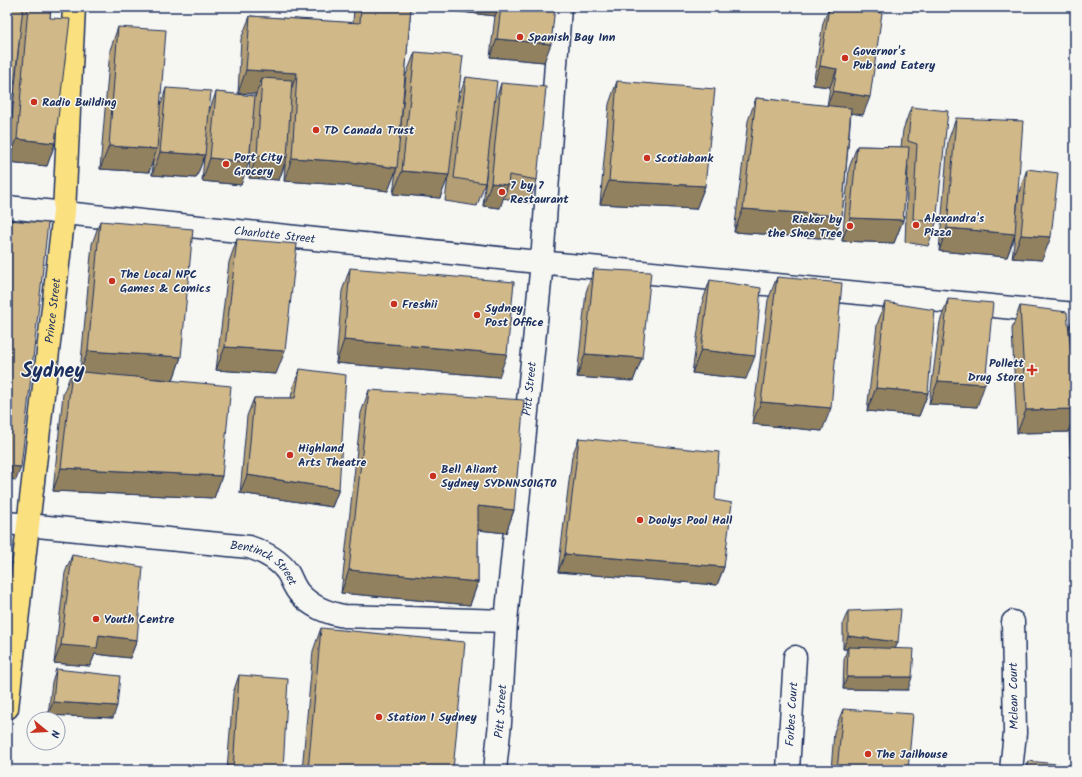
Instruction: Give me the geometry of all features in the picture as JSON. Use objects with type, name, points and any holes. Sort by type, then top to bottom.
[{"type":"main road","name":"Prince Street","points":[[7,708],[18,524],[64,212],[74,7]]},
{"type":"street","name":"Pitt Street","points":[[495,770],[500,723],[506,621],[542,262],[560,7]]},
{"type":"street","name":"Charlotte Street","points":[[7,207],[542,262],[1075,314]]},
{"type":"street","name":"Bentinck Street","points":[[18,524],[249,547],[264,552],[276,560],[288,572],[292,584],[308,602],[330,613],[344,616],[506,621]]},
{"type":"street","name":"Mclean Court","points":[[1011,770],[1015,733],[1013,622]]},
{"type":"street","name":"Forbes Court","points":[[788,770],[795,658]]},
{"type":"building","points":[[7,7],[23,7],[8,140],[7,140]]},
{"type":"building","name":"Radio Building","points":[[28,7],[51,7],[50,18],[70,19],[55,143],[17,139]]},
{"type":"building","points":[[361,7],[411,7],[397,168],[351,162],[292,158],[297,73],[246,70],[250,16],[360,23]]},
{"type":"building","points":[[501,7],[555,7],[551,44],[497,39]]},
{"type":"building","name":"Governor's Pub and Eatery","points":[[829,7],[841,7],[882,13],[870,97],[833,91],[837,69],[820,66]]},
{"type":"building","points":[[118,27],[166,30],[157,149],[109,146]]},
{"type":"building","points":[[415,52],[463,56],[449,175],[402,171]]},
{"type":"building","points":[[466,77],[497,81],[485,183],[454,178]]},
{"type":"building","points":[[262,78],[292,80],[287,157],[257,155]]},
{"type":"building","points":[[617,81],[715,89],[705,186],[609,181]]},
{"type":"building","points":[[501,83],[546,87],[537,180],[509,175],[508,185],[491,183]]},
{"type":"building","points":[[166,88],[211,91],[205,155],[160,152]]},
{"type":"building","points":[[216,92],[255,96],[249,162],[210,158]]},
{"type":"building","points":[[756,98],[851,108],[842,216],[743,209]]},
{"type":"building","points":[[911,107],[948,111],[936,223],[913,219],[917,144],[908,141]]},
{"type":"building","points":[[956,118],[1023,121],[1015,234],[947,228]]},
{"type":"building","points":[[857,146],[909,147],[903,220],[850,218]]},
{"type":"building","points":[[1027,169],[1058,173],[1051,237],[1021,235]]},
{"type":"building","points":[[7,220],[48,223],[21,467],[7,466]]},
{"type":"building","points":[[100,221],[193,229],[181,357],[88,351]]},
{"type":"building","points":[[237,239],[297,244],[285,351],[225,347]]},
{"type":"building","points":[[350,268],[514,282],[507,354],[344,340]]},
{"type":"building","points":[[594,269],[651,272],[642,358],[585,354]]},
{"type":"building","points":[[777,277],[842,283],[831,408],[761,402]]},
{"type":"building","points":[[710,280],[761,288],[755,356],[701,350]]},
{"type":"building","points":[[948,299],[993,303],[985,384],[938,381]]},
{"type":"building","points":[[885,302],[935,310],[928,393],[876,388]]},
{"type":"building","points":[[1020,306],[1067,312],[1075,393],[1075,409],[1026,410]]},
{"type":"building","points":[[1074,314],[1075,314],[1075,337]]},
{"type":"building","name":"Highland Arts Theatre","points":[[300,369],[346,375],[339,489],[247,475],[254,398],[295,398]]},
{"type":"building","points":[[72,371],[231,386],[222,476],[61,468]]},
{"type":"building","name":"Bell Aliant Sydney SYDNNS01GT0","points":[[369,390],[524,400],[514,510],[478,506],[478,582],[349,570]]},
{"type":"building","name":"Doolys Pool Hall","points":[[579,438],[719,452],[715,500],[732,503],[724,567],[565,554]]},
{"type":"building","name":"Youth Centre","points":[[72,555],[143,567],[137,640],[99,635],[97,648],[61,645]]},
{"type":"building","points":[[901,609],[898,642],[848,636],[848,611]]},
{"type":"building","name":"Station 1 Sydney","points":[[321,628],[465,642],[453,770],[308,770]]},
{"type":"building","points":[[848,647],[914,649],[912,677],[847,677]]},
{"type":"building","points":[[56,669],[120,676],[117,706],[53,702]]},
{"type":"building","points":[[239,675],[288,679],[283,770],[233,770]]},
{"type":"building","points":[[843,709],[913,714],[908,770],[837,770]]},
{"type":"building","points":[[1028,761],[1075,766],[1075,770],[1027,770]]},
{"type":"place","name":"Spanish Bay Inn","points":[[520,37]]},
{"type":"place","name":"Governor's Pub and Eatery","points":[[845,58]]},
{"type":"place","name":"Radio Building","points":[[34,102]]},
{"type":"place","name":"TD Canada Trust","points":[[316,130]]},
{"type":"place","name":"Scotiabank","points":[[647,158]]},
{"type":"place","name":"Port City Grocery","points":[[226,164]]},
{"type":"place","name":"7 by 7 Restaurant","points":[[502,192]]},
{"type":"place","name":"Alexandra's Pizza","points":[[916,225]]},
{"type":"place","name":"Rieker by the Shoe Tree","points":[[850,226]]},
{"type":"place","name":"The Local NPC Games & Comics","points":[[112,281]]},
{"type":"place","name":"Freshii","points":[[394,304]]},
{"type":"place","name":"Sydney Post Office","points":[[477,315]]},
{"type":"place","name":"Pollett Drug Store","points":[[1032,370]]},
{"type":"place","name":"Highland Arts Theatre","points":[[290,455]]},
{"type":"place","name":"Bell Aliant Sydney SYDNNS01GT0","points":[[433,476]]},
{"type":"place","name":"Doolys Pool Hall","points":[[640,520]]},
{"type":"place","name":"Youth Centre","points":[[96,619]]},
{"type":"place","name":"Station 1 Sydney","points":[[379,717]]},
{"type":"place","name":"The Jailhouse","points":[[868,754]]},
{"type":"district","name":"Sydney","points":[[53,372]]}]
